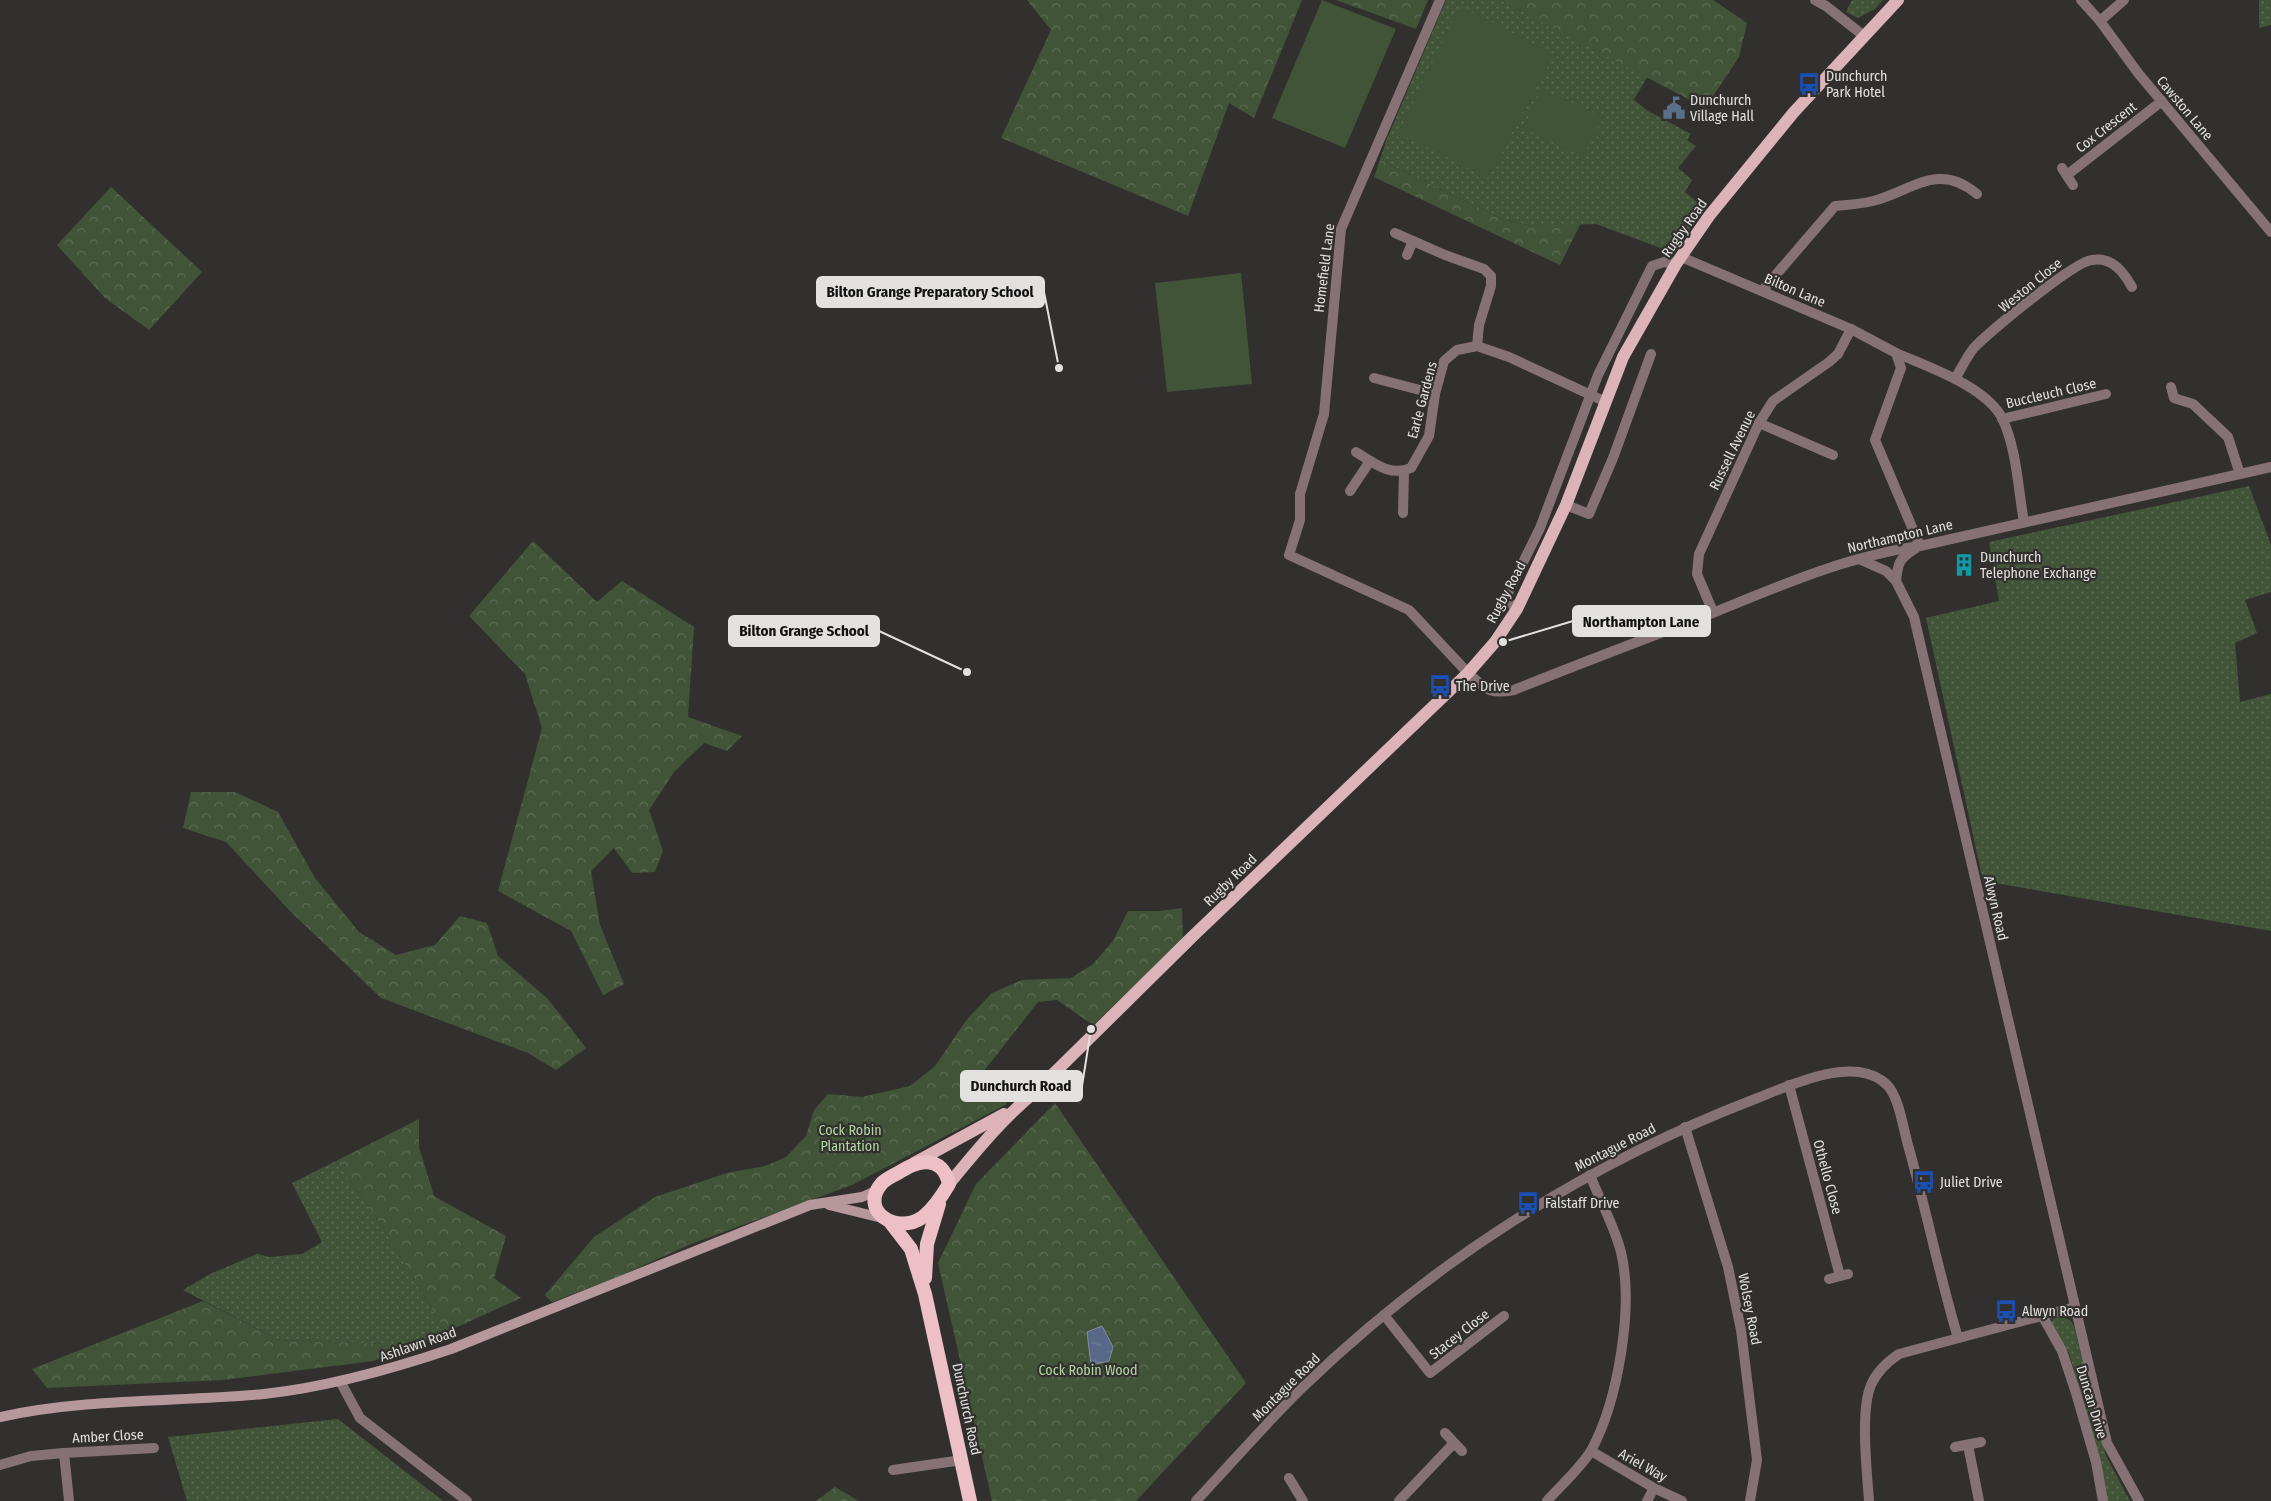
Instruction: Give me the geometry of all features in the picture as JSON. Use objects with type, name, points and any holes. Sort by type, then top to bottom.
[{"type":"highway","points":[[926,1162],[940,1166],[950,1184],[941,1199],[922,1217],[913,1222],[898,1225],[886,1220],[876,1206],[878,1190],[885,1180],[914,1164],[926,1162]]},
{"type":"highway","name":"Dunchurch Road","points":[[925,1294],[926,1249],[933,1218],[941,1199]]},
{"type":"highway","name":"Dunchurch Road","points":[[886,1220],[911,1249],[925,1294],[970,1501]]},
{"type":"main road","name":"Rugby Road","points":[[1016,1107],[1037,1090],[1193,936],[1468,673],[1495,642],[1517,609],[1566,504],[1623,357],[1679,260],[1709,216],[1794,112],[1898,0]]},
{"type":"main road","points":[[914,1164],[1016,1107]]},
{"type":"main road","points":[[950,1184],[988,1135],[1016,1107]]},
{"type":"main road","name":"Ashlawn Road","points":[[0,1417],[33,1410],[77,1405],[264,1394],[341,1383],[451,1349],[793,1211],[810,1205],[862,1197],[878,1190]]},
{"type":"main road","name":"Ashlawn Road","points":[[822,1204],[862,1211],[886,1220]]},
{"type":"street","name":"Homefield Lane","points":[[1440,0],[1341,229],[1324,414],[1300,494],[1300,520],[1289,555],[1409,610],[1468,673]]},
{"type":"street","points":[[1815,0],[1826,6],[1864,36]]},
{"type":"street","name":"Cawston Lane","points":[[2081,0],[2138,73],[2271,232]]},
{"type":"street","points":[[2100,22],[2124,0]]},
{"type":"street","name":"Cox Crescent","points":[[2073,185],[2064,171],[2162,102]]},
{"type":"street","points":[[1762,291],[1835,206],[1874,201],[1916,183],[1941,179],[1966,184],[1977,194]]},
{"type":"street","points":[[1396,233],[1484,269],[1491,276],[1491,286],[1478,325],[1477,346],[1509,357],[1606,402]]},
{"type":"street","points":[[1406,255],[1413,241]]},
{"type":"street","points":[[1517,609],[1505,599],[1540,528],[1598,375],[1652,266],[1679,260]]},
{"type":"street","name":"Bilton Lane","points":[[1679,260],[1762,291],[1851,329],[1896,353],[1955,379],[1989,402],[2002,419],[2012,449],[2024,522]]},
{"type":"street","name":"Weston Close","points":[[1955,379],[1973,349],[2074,267],[2090,260],[2103,260],[2122,269],[2132,287]]},
{"type":"street","name":"Russell Avenue","points":[[1713,612],[1698,574],[1699,554],[1759,423],[1773,401],[1838,354],[1851,329]]},
{"type":"street","name":"Earle Gardens","points":[[1404,471],[1411,468],[1429,436],[1435,394],[1444,361],[1457,350],[1477,346]]},
{"type":"street","points":[[1896,353],[1901,368],[1875,440],[1920,546],[1904,556],[1897,564],[1896,581]]},
{"type":"street","points":[[1566,504],[1588,518],[1613,458],[1651,354]]},
{"type":"street","points":[[1598,375],[1614,381]]},
{"type":"street","points":[[1374,378],[1435,394]]},
{"type":"street","points":[[2171,387],[2174,398],[2193,404],[2228,437],[2240,474]]},
{"type":"street","name":"Buccleuch Close","points":[[2002,419],[2106,394]]},
{"type":"street","points":[[1759,423],[1833,455]]},
{"type":"street","points":[[1356,452],[1394,472],[1404,471],[1403,512]]},
{"type":"street","points":[[1350,491],[1370,461]]},
{"type":"street","name":"Northampton Lane","points":[[1468,673],[1484,687],[1496,693],[1514,690],[1790,582],[1859,559],[1890,550],[1920,546],[2271,467]]},
{"type":"street","name":"Alwyn Road","points":[[1859,559],[1886,571],[1896,581],[1914,617],[2107,1443],[2139,1501]]},
{"type":"street","name":"Montague Road","points":[[1196,1501],[1301,1388],[1384,1315],[1478,1243],[1529,1209],[1590,1175],[1685,1127],[1789,1085],[1853,1070],[1868,1073],[1889,1088],[1896,1104],[1922,1193],[1958,1338]]},
{"type":"street","name":"Othello Close","points":[[1789,1085],[1844,1275],[1829,1279]]},
{"type":"street","name":"Wolsey Road","points":[[1685,1127],[1728,1267],[1741,1330],[1757,1460],[1750,1501]]},
{"type":"street","points":[[1546,1501],[1591,1451],[1616,1383],[1625,1293],[1621,1252],[1590,1175]]},
{"type":"street","points":[[1869,1501],[1866,1402],[1871,1385],[1887,1362],[1899,1354],[2075,1307]]},
{"type":"street","name":"Stacey Close","points":[[1384,1315],[1430,1373],[1504,1316]]},
{"type":"street","name":"Duncan Drive","points":[[2043,1316],[2062,1352],[2070,1376],[2096,1462],[2103,1501]]},
{"type":"street","points":[[341,1383],[360,1418],[467,1501]]},
{"type":"street","points":[[1445,1433],[1462,1451]]},
{"type":"street","points":[[1955,1447],[1980,1442]]},
{"type":"street","points":[[1399,1501],[1454,1443]]},
{"type":"street","points":[[1968,1445],[1979,1501]]},
{"type":"street","name":"Amber Close","points":[[0,1465],[31,1456],[154,1448]]},
{"type":"street","name":"Ariel Way","points":[[1591,1451],[1654,1488],[1682,1501]]},
{"type":"street","name":"Amber Close","points":[[64,1453],[68,1501]]},
{"type":"street","points":[[893,1470],[962,1460]]},
{"type":"street","points":[[1289,1478],[1304,1501]]},
{"type":"street","points":[[1647,1501],[1654,1488]]},
{"type":"green space","points":[[1027,0],[1302,0],[1254,118],[1229,103],[1188,216],[1001,138],[1051,30]]},
{"type":"green space","points":[[1322,0],[1396,29],[1345,148],[1272,118]]},
{"type":"green space","points":[[1336,0],[1428,0],[1416,29]]},
{"type":"green space","points":[[1446,0],[1500,0],[1647,77],[1634,100],[1648,111],[1691,134],[1687,140],[1696,146],[1678,168],[1692,180],[1685,192],[1704,208],[1674,253],[1596,224],[1533,226],[1505,220],[1380,160],[1386,141]]},
{"type":"green space","points":[[1500,0],[1713,0],[1747,23],[1739,57],[1705,108]]},
{"type":"green space","points":[[1852,0],[1883,0],[1875,9],[1858,18],[1846,12]]},
{"type":"green space","points":[[2259,0],[2271,0],[2271,25],[2259,28]]},
{"type":"green space","points":[[1460,6],[1554,54],[1488,178],[1398,133]]},
{"type":"green space","points":[[1542,89],[1603,117],[1583,157],[1523,128]]},
{"type":"green space","points":[[1380,160],[1505,220],[1533,226],[1581,223],[1560,265],[1374,177]]},
{"type":"green space","points":[[111,187],[202,272],[149,330],[105,298],[57,245]]},
{"type":"green space","points":[[1241,273],[1252,384],[1167,392],[1155,283]]},
{"type":"green space","points":[[2249,486],[2271,545],[2271,592],[2245,600],[2257,633],[2235,643],[2240,702],[2271,694],[2271,931],[1983,881],[1926,618],[1999,601],[1989,542]]},
{"type":"green space","points":[[533,541],[597,602],[622,581],[694,627],[688,717],[742,736],[727,751],[704,743],[674,772],[649,810],[663,851],[655,872],[632,873],[614,848],[591,871],[600,925],[624,984],[603,995],[571,931],[498,891],[542,728],[525,674],[469,616]]},
{"type":"green space","points":[[191,792],[235,792],[278,812],[315,878],[359,932],[396,955],[435,945],[460,916],[487,923],[498,956],[548,999],[586,1048],[556,1070],[528,1053],[381,998],[291,912],[226,842],[183,828]]},
{"type":"green space","name":"Cock Robin Plantation","points":[[1182,908],[1183,939],[1093,1025],[1057,1000],[1038,1002],[983,1072],[1007,1104],[852,1185],[691,1244],[613,1279],[552,1302],[545,1295],[594,1237],[655,1197],[727,1173],[765,1166],[786,1157],[806,1136],[814,1110],[828,1094],[862,1097],[910,1086],[935,1066],[968,1018],[992,993],[1022,980],[1071,978],[1093,964],[1113,941],[1128,911],[1159,911]]},
{"type":"green space","name":"Cock Robin Wood","points":[[1055,1103],[1246,1383],[1136,1501],[992,1501],[938,1263],[976,1184]]},
{"type":"green space","points":[[419,1119],[419,1147],[434,1196],[506,1236],[494,1278],[521,1298],[446,1332],[382,1226],[336,1161]]},
{"type":"green space","points":[[336,1161],[382,1226],[446,1332],[416,1345],[279,1340],[183,1290],[210,1274],[257,1254],[270,1257],[302,1254],[322,1242],[292,1183]]},
{"type":"green space","points":[[203,1301],[279,1340],[416,1345],[373,1361],[223,1380],[47,1388],[32,1369]]},
{"type":"green space","points":[[2062,1317],[2070,1320],[2074,1326],[2106,1456],[2130,1501],[2107,1501],[2089,1421],[2069,1353],[2051,1323],[2054,1318]]},
{"type":"green space","points":[[338,1419],[443,1501],[187,1501],[168,1437]]},
{"type":"green space","points":[[835,1487],[859,1501],[816,1501]]},
{"type":"water","points":[[1102,1326],[1113,1347],[1109,1361],[1091,1365],[1087,1332]]},
{"type":"place","name":"Dunchurch Park Hotel","points":[[1809,84]]},
{"type":"place","name":"Dunchurch Village Hall","points":[[1674,108]]},
{"type":"place","name":"Bilton Grange Preparatory School","points":[[1059,368]]},
{"type":"place","name":"Dunchurch Telephone Exchange","points":[[1964,565]]},
{"type":"place","name":"Northampton Lane","points":[[1503,642]]},
{"type":"place","name":"Bilton Grange School","points":[[967,672]]},
{"type":"place","name":"The Drive","points":[[1440,686]]},
{"type":"place","name":"Dunchurch Road","points":[[1091,1029]]},
{"type":"place","name":"Juliet Drive","points":[[1924,1182]]},
{"type":"place","name":"Falstaff Drive","points":[[1528,1203]]},
{"type":"place","name":"Alwyn Road","points":[[2006,1311]]}]
